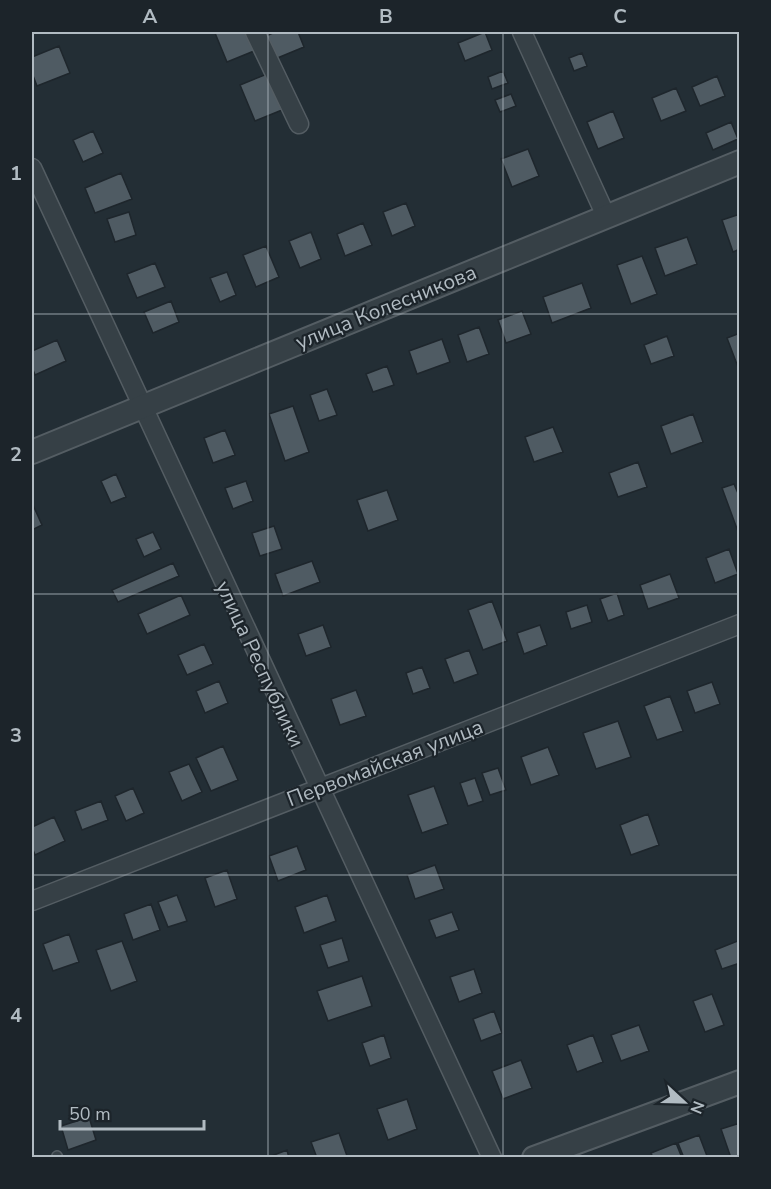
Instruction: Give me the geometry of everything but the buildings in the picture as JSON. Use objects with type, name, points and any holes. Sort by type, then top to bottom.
[{"type":"street","points":[[255,32],[299,124]]},
{"type":"street","points":[[522,32],[606,216]]},
{"type":"street","name":"улица Колесникова","points":[[32,452],[740,162]]},
{"type":"street","name":"улица Республики","points":[[32,168],[318,789],[492,1158]]},
{"type":"street","name":"Первомайская улица","points":[[32,901],[740,624]]},
{"type":"street","points":[[534,1158],[740,1082]]}]
